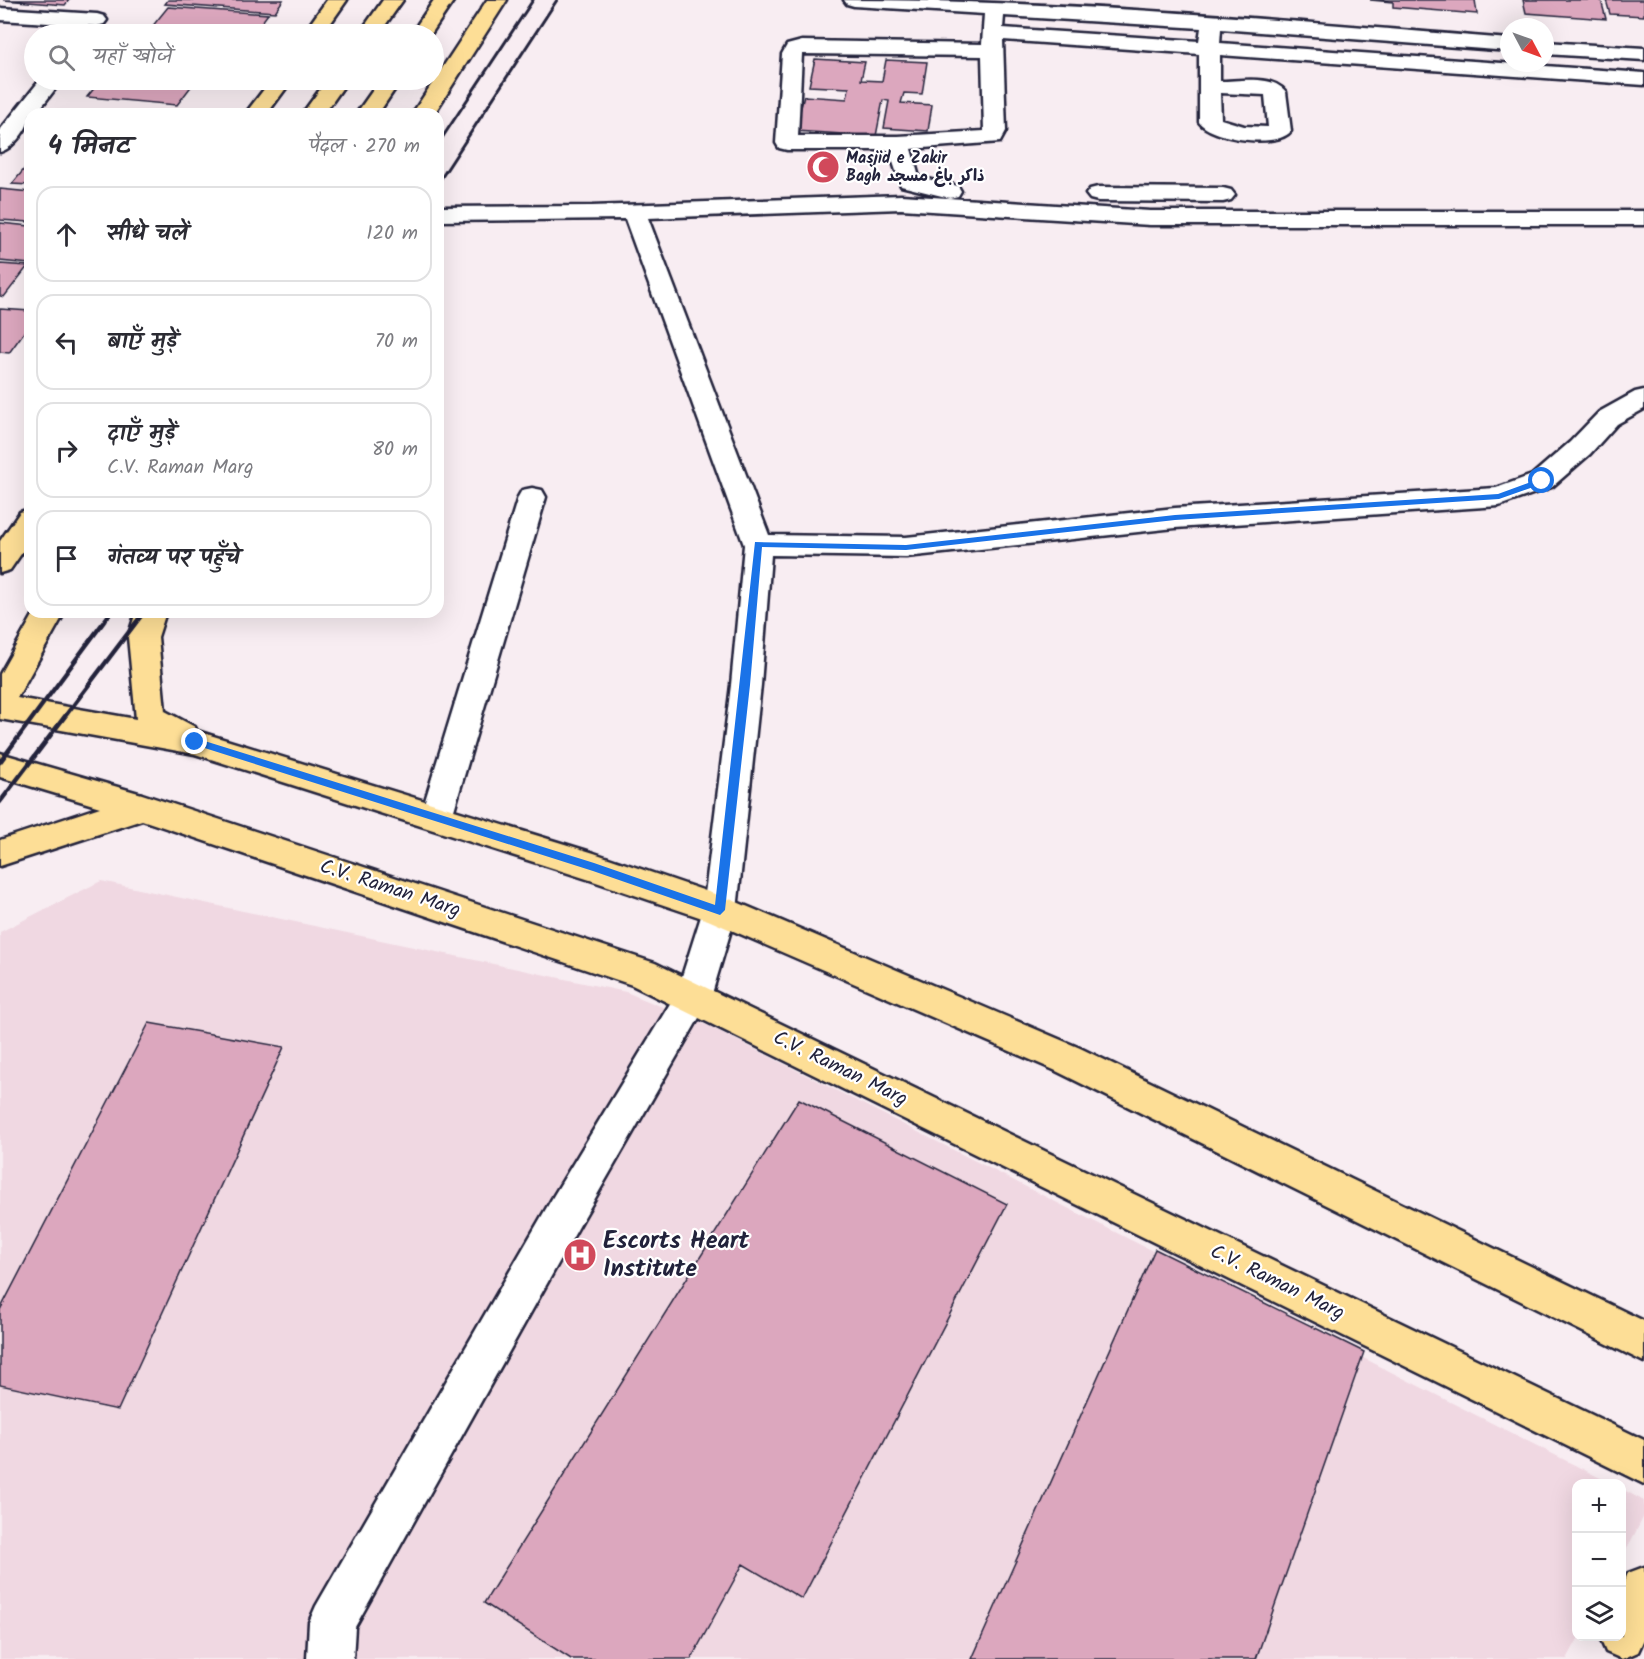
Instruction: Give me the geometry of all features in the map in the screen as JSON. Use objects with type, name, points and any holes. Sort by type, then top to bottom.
[{"type":"main road","points":[[320,24],[337,0]]},
{"type":"main road","points":[[376,24],[393,0]]},
{"type":"main road","points":[[428,24],[444,0]]},
{"type":"main road","points":[[444,82],[497,0]]},
{"type":"main road","points":[[260,108],[274,90]]},
{"type":"main road","points":[[317,108],[330,90]]},
{"type":"main road","points":[[371,108],[383,90]]},
{"type":"main road","points":[[427,108],[439,90]]},
{"type":"main road","points":[[0,563],[24,528]]},
{"type":"main road","points":[[0,701],[47,618]]},
{"type":"main road","points":[[149,618],[143,637],[150,717],[195,742]]},
{"type":"main road","points":[[0,707],[195,742],[594,867],[720,910],[1067,1059],[1644,1342]]},
{"type":"main road","name":"C.V. Raman Marg","points":[[0,765],[142,807],[643,974],[1644,1463]]},
{"type":"main road","points":[[0,853],[142,807]]},
{"type":"main road","points":[[1626,1626],[1644,1589]]},
{"type":"main road","points":[[1610,1659],[1619,1641]]},
{"type":"street","points":[[854,0],[916,2],[1211,23],[1295,19],[1500,44]]},
{"type":"street","points":[[995,9],[992,41],[995,130],[992,137],[898,143],[788,143],[792,54],[794,50],[802,47],[992,41],[1209,48],[1644,79]]},
{"type":"street","points":[[0,14],[97,20]]},
{"type":"street","points":[[1210,87],[1211,23]]},
{"type":"street","points":[[1554,49],[1644,54]]},
{"type":"street","points":[[29,108],[43,90]]},
{"type":"street","points":[[0,145],[24,114]]},
{"type":"street","points":[[898,143],[909,181],[953,192],[1239,196]]},
{"type":"street","points":[[1287,196],[1644,201]]},
{"type":"street","points":[[444,214],[634,212],[901,202],[1150,218],[1644,218]]},
{"type":"street","points":[[330,1659],[332,1622],[568,1208],[693,997],[720,910],[746,685],[758,544],[634,212]]},
{"type":"street","points":[[758,544],[906,548],[1175,518],[1499,497],[1542,481],[1580,448],[1608,417],[1644,398]]},
{"type":"street","points":[[436,817],[532,497]]},
{"type":"shaded area","name":"Escorts Heart Institute","points":[[101,881],[626,992],[711,1027],[1602,1479],[1572,1479],[1572,1641],[1577,1641],[1567,1659],[0,1659],[0,932]]},
{"type":"shaded area","points":[[1626,1491],[1644,1501],[1644,1516],[1626,1550]]},
{"type":"building","points":[[3,0],[69,0],[65,5]]},
{"type":"building","points":[[168,0],[283,0],[275,12],[165,4]]},
{"type":"building","points":[[1370,0],[1475,0],[1477,14],[1393,7],[1393,2]]},
{"type":"building","points":[[1523,0],[1601,0],[1606,19],[1526,13]]},
{"type":"building","points":[[1606,0],[1644,0],[1644,16],[1610,14]]},
{"type":"building","points":[[168,7],[268,14],[260,24],[154,24]]},
{"type":"building","points":[[815,59],[865,62],[861,80],[882,81],[886,60],[927,62],[922,94],[904,93],[901,103],[932,105],[928,131],[884,128],[889,101],[883,100],[876,136],[795,131],[804,96],[847,99],[849,88],[809,86]]},
{"type":"building","points":[[93,90],[188,90],[177,105],[87,97]]},
{"type":"building","points":[[24,169],[24,185],[12,184]]},
{"type":"building","points":[[0,189],[24,191],[24,222],[0,220]]},
{"type":"building","points":[[0,223],[24,225],[24,263],[0,261]]},
{"type":"building","points":[[0,264],[24,266],[24,271],[4,297],[0,296]]},
{"type":"building","points":[[0,309],[24,311],[24,332],[9,353],[0,352]]},
{"type":"building","points":[[149,1023],[284,1047],[118,1410],[0,1385],[0,1310]]},
{"type":"building","points":[[799,1099],[1007,1204],[802,1599],[743,1564],[691,1659],[571,1659],[484,1603]]},
{"type":"building","points":[[1155,1249],[1364,1352],[1256,1659],[972,1659]]},
{"type":"railway","points":[[444,135],[533,0]]},
{"type":"railway","points":[[444,174],[557,0]]},
{"type":"railway","points":[[0,762],[107,618]]},
{"type":"railway","points":[[0,802],[139,618]]},
{"type":"place","name":"Masjid e Zakir Bagh ذاکر باغ مسجد","points":[[823,167]]},
{"type":"place","name":"Escorts Heart Institute","points":[[580,1255]]},
{"type":"route","points":[[195,742],[594,867],[720,910],[746,685],[758,544],[906,548],[1175,518],[1499,497],[1542,481]]}]
